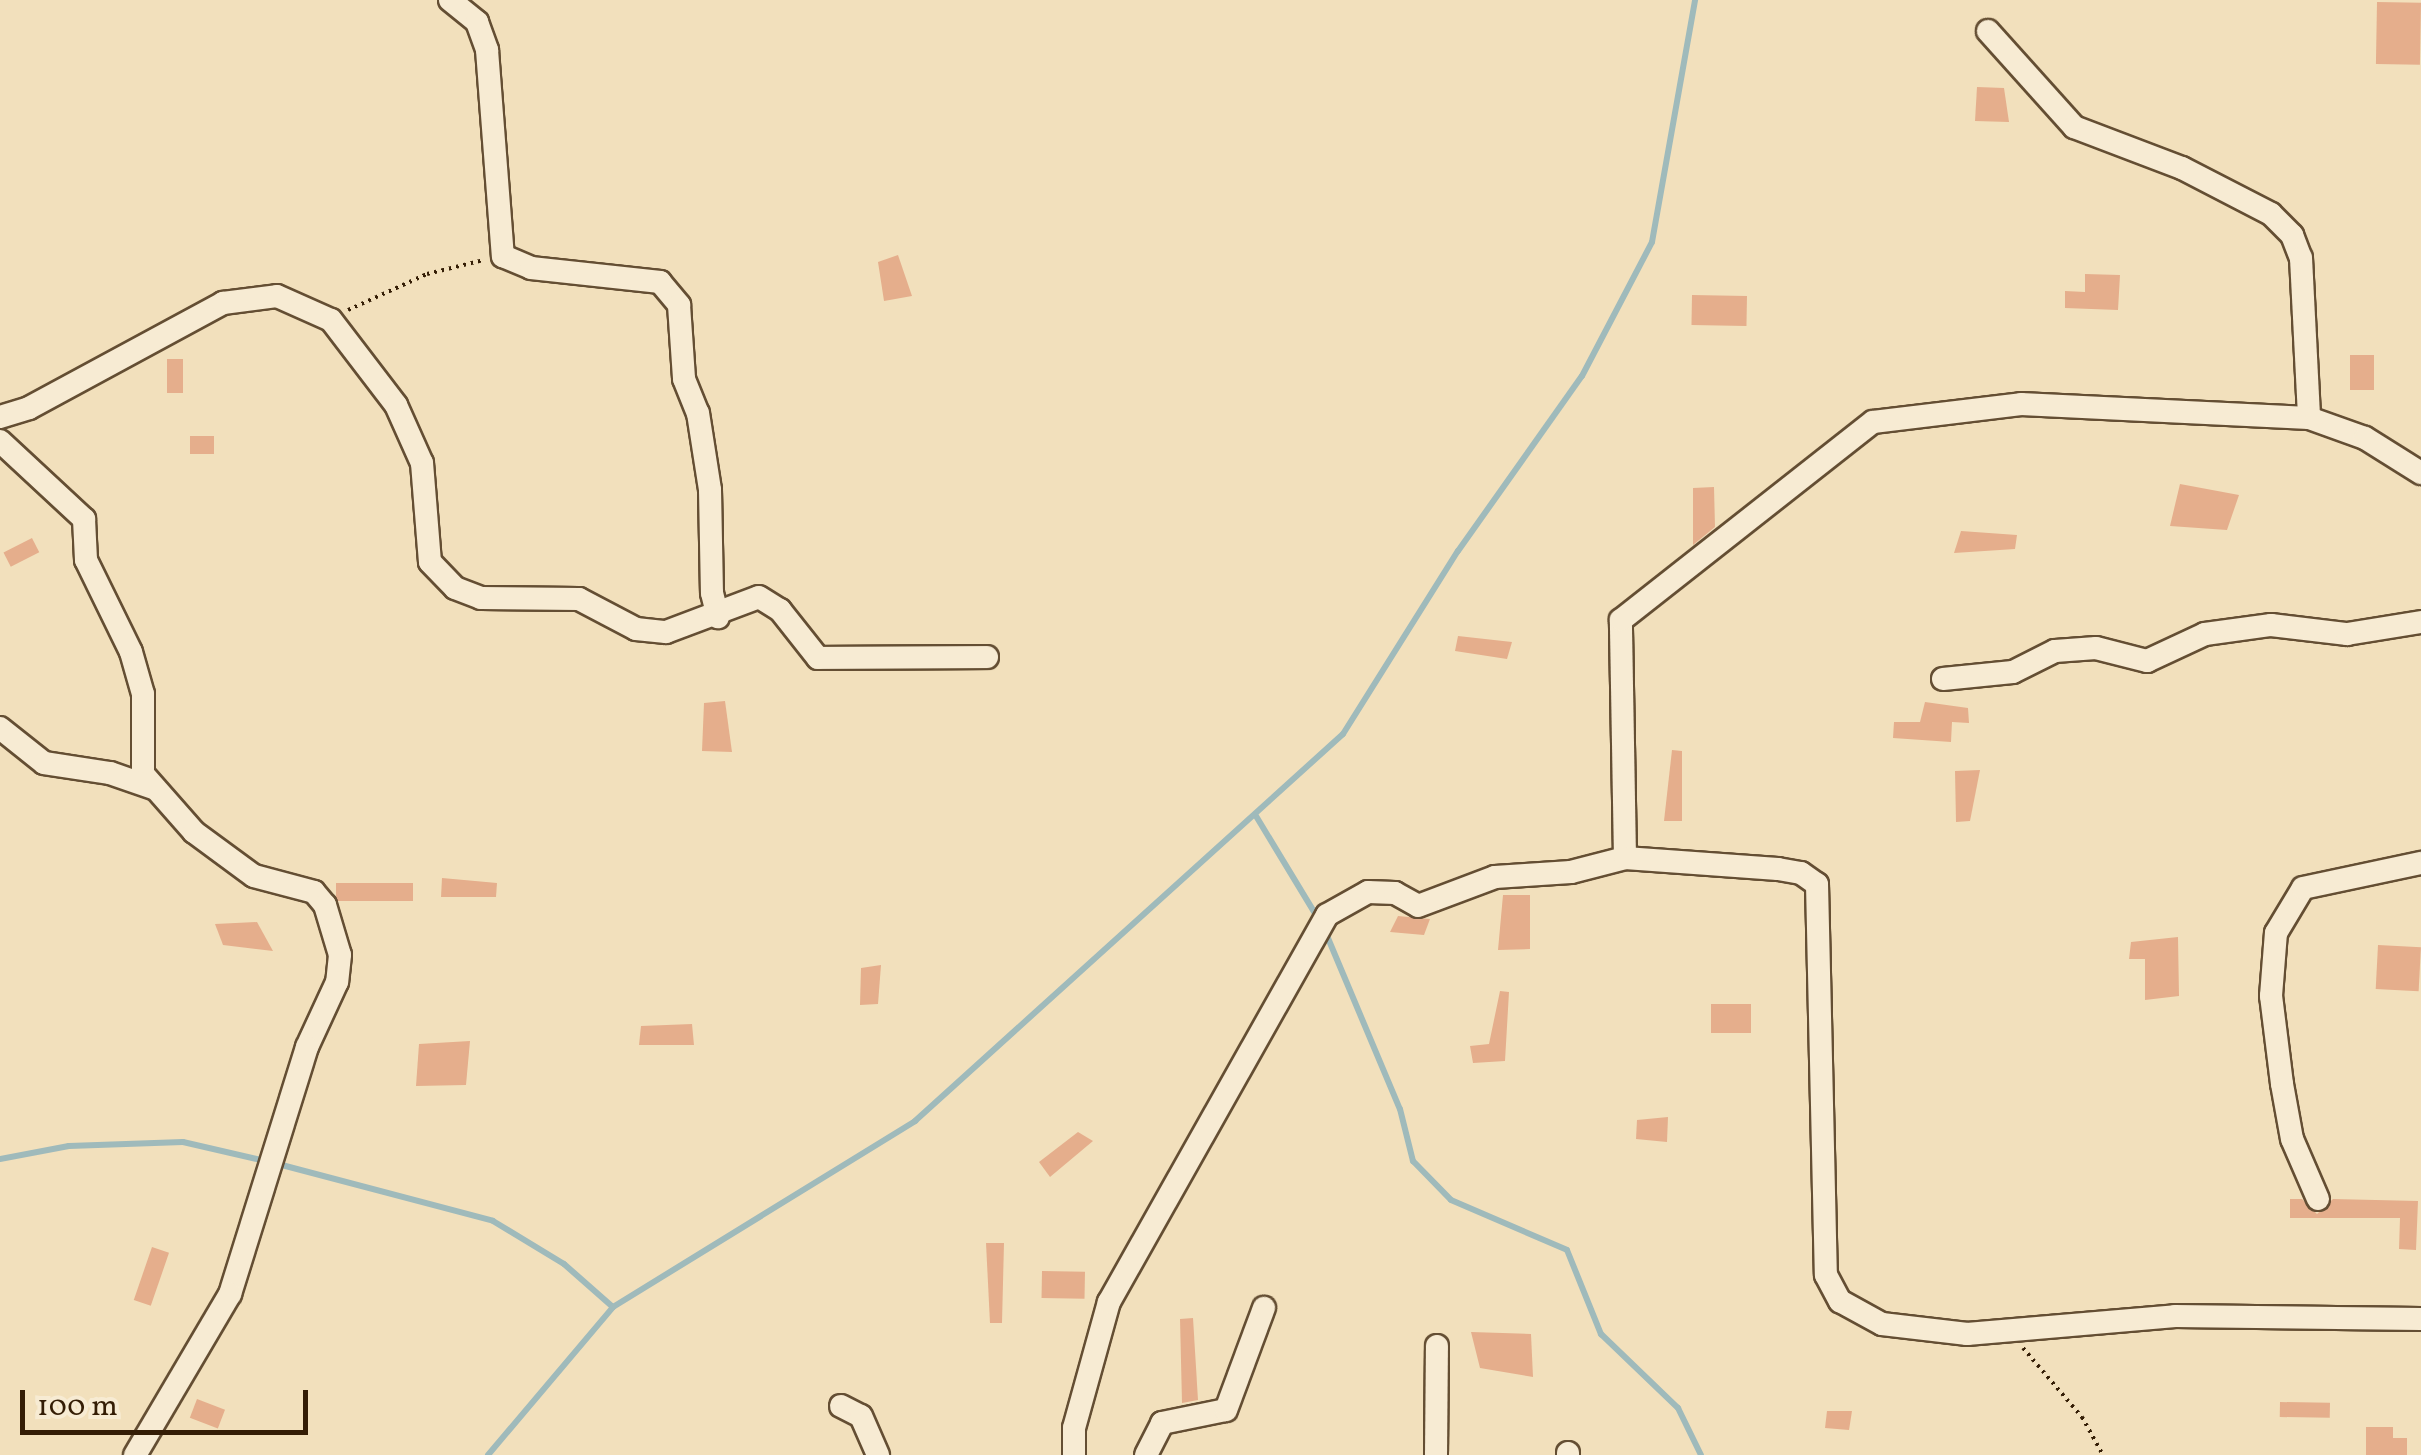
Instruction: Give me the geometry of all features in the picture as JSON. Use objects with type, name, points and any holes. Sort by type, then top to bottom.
[{"type":"street","points":[[450,0],[476,22],[487,50],[503,256],[531,268],[635,276],[671,291],[710,490],[712,593],[718,617]]},
{"type":"street","points":[[1988,31],[2074,128],[2182,168],[2271,214],[2292,235],[2301,258],[2309,418]]},
{"type":"street","points":[[0,416],[29,408],[223,304],[276,296],[331,320],[396,405],[422,463],[430,562],[440,576],[482,598],[578,599],[636,629],[666,632],[718,617],[759,596],[780,610],[818,658],[828,661],[988,657]]},
{"type":"street","points":[[1626,858],[1621,620],[1873,422],[2037,404],[2309,418],[2365,438],[2421,473]]},
{"type":"street","points":[[0,441],[84,519],[86,560],[131,652],[144,694],[141,759],[153,788],[202,839],[254,876],[314,892],[325,905],[340,967],[306,1047],[230,1294],[135,1455]]},
{"type":"street","points":[[1944,679],[2013,672],[2054,652],[2096,648],[2147,661],[2205,634],[2270,625],[2347,634],[2421,622]]},
{"type":"street","points":[[0,728],[44,764],[110,773],[153,788]]},
{"type":"street","points":[[1074,1455],[1074,1428],[1109,1302],[1327,915],[1368,892],[1395,893],[1418,906],[1494,877],[1571,872],[1626,858],[1801,872],[1816,884],[1826,1275],[1840,1301],[1882,1324],[1967,1334],[2008,1326],[2175,1316],[2421,1318]]},
{"type":"street","points":[[2318,1198],[2292,1139],[2282,1084],[2271,1005],[2276,933],[2294,896],[2318,881],[2421,863]]},
{"type":"street","points":[[1146,1455],[1162,1423],[1226,1410],[1264,1308]]},
{"type":"street","points":[[1436,1455],[1437,1346]]},
{"type":"street","points":[[841,1406],[861,1416],[878,1455]]},
{"type":"path","points":[[331,320],[427,274],[503,256]]},
{"type":"path","points":[[2008,1326],[2082,1417],[2104,1455]]},
{"type":"building","points":[[2377,2],[2421,3],[2420,65],[2376,64]]},
{"type":"building","points":[[1977,87],[2004,88],[2009,122],[1975,121]]},
{"type":"building","points":[[898,255],[912,296],[884,301],[878,262]]},
{"type":"building","points":[[2085,274],[2120,275],[2118,310],[2065,308],[2065,291],[2085,292]]},
{"type":"building","points":[[1692,295],[1747,296],[1746,326],[1691,325]]},
{"type":"building","points":[[2350,355],[2374,355],[2374,390],[2350,390]]},
{"type":"building","points":[[167,359],[183,359],[183,393],[167,393]]},
{"type":"building","points":[[190,436],[214,436],[214,454],[190,454]]},
{"type":"building","points":[[2180,484],[2239,495],[2227,530],[2170,526]]},
{"type":"building","points":[[1714,487],[1715,527],[1693,545],[1693,488]]},
{"type":"building","points":[[1961,531],[2017,535],[2015,549],[1954,553]]},
{"type":"building","points":[[32,538],[39,552],[11,567],[3,553]]},
{"type":"building","points":[[1458,636],[1512,642],[1507,659],[1455,651]]},
{"type":"building","points":[[725,701],[732,752],[702,751],[704,703]]},
{"type":"building","points":[[1925,702],[1968,708],[1969,723],[1952,722],[1951,742],[1893,738],[1894,722],[1920,722]]},
{"type":"building","points":[[1672,750],[1682,751],[1682,821],[1664,821]]},
{"type":"building","points":[[1980,770],[1970,821],[1956,822],[1955,771]]},
{"type":"building","points":[[442,878],[497,883],[496,897],[441,897]]},
{"type":"building","points":[[336,883],[413,883],[413,901],[336,901]]},
{"type":"building","points":[[1503,895],[1530,895],[1530,949],[1498,950]]},
{"type":"building","points":[[1398,916],[1430,919],[1424,935],[1390,932]]},
{"type":"building","points":[[257,922],[273,951],[223,945],[215,924]]},
{"type":"building","points":[[2178,937],[2179,996],[2145,1000],[2145,959],[2129,959],[2131,942]]},
{"type":"building","points":[[2378,945],[2421,947],[2419,991],[2376,989]]},
{"type":"building","points":[[881,965],[878,1004],[860,1005],[861,968]]},
{"type":"building","points":[[1500,991],[1509,992],[1505,1061],[1473,1063],[1470,1046],[1489,1044]]},
{"type":"building","points":[[1711,1004],[1751,1004],[1751,1033],[1711,1033]]},
{"type":"building","points":[[692,1024],[694,1045],[639,1045],[641,1026]]},
{"type":"building","points":[[470,1041],[466,1085],[416,1086],[419,1044]]},
{"type":"building","points":[[1668,1117],[1667,1142],[1636,1139],[1637,1120]]},
{"type":"building","points":[[1078,1132],[1093,1141],[1050,1177],[1039,1162]]},
{"type":"building","points":[[2290,1199],[2302,1199],[2317,1214],[2333,1199],[2418,1201],[2416,1250],[2399,1249],[2400,1218],[2290,1218]]},
{"type":"building","points":[[986,1243],[1004,1243],[1002,1323],[990,1323]]},
{"type":"building","points":[[152,1247],[169,1253],[151,1306],[134,1300]]},
{"type":"building","points":[[1042,1271],[1085,1272],[1085,1299],[1042,1298]]},
{"type":"building","points":[[1193,1318],[1198,1400],[1182,1403],[1180,1319]]},
{"type":"building","points":[[1471,1332],[1531,1334],[1533,1377],[1480,1368]]},
{"type":"building","points":[[197,1399],[225,1410],[218,1428],[190,1418]]},
{"type":"building","points":[[2280,1402],[2330,1403],[2330,1418],[2280,1417]]},
{"type":"building","points":[[1827,1411],[1852,1411],[1849,1430],[1825,1428]]},
{"type":"building","points":[[2366,1427],[2393,1427],[2393,1438],[2407,1438],[2407,1455],[2366,1455]]},
{"type":"waterway","points":[[488,1455],[613,1307],[915,1121],[1343,734],[1458,551],[1582,376],[1652,242],[1695,0]]},
{"type":"waterway","points":[[1256,816],[1319,920]]},
{"type":"waterway","points":[[1325,931],[1400,1109],[1413,1161],[1451,1200],[1567,1250],[1601,1334],[1678,1408],[1701,1455]]},
{"type":"waterway","points":[[0,1159],[69,1146],[183,1142],[265,1161]]},
{"type":"waterway","points":[[278,1164],[493,1221],[564,1264],[613,1307]]}]
